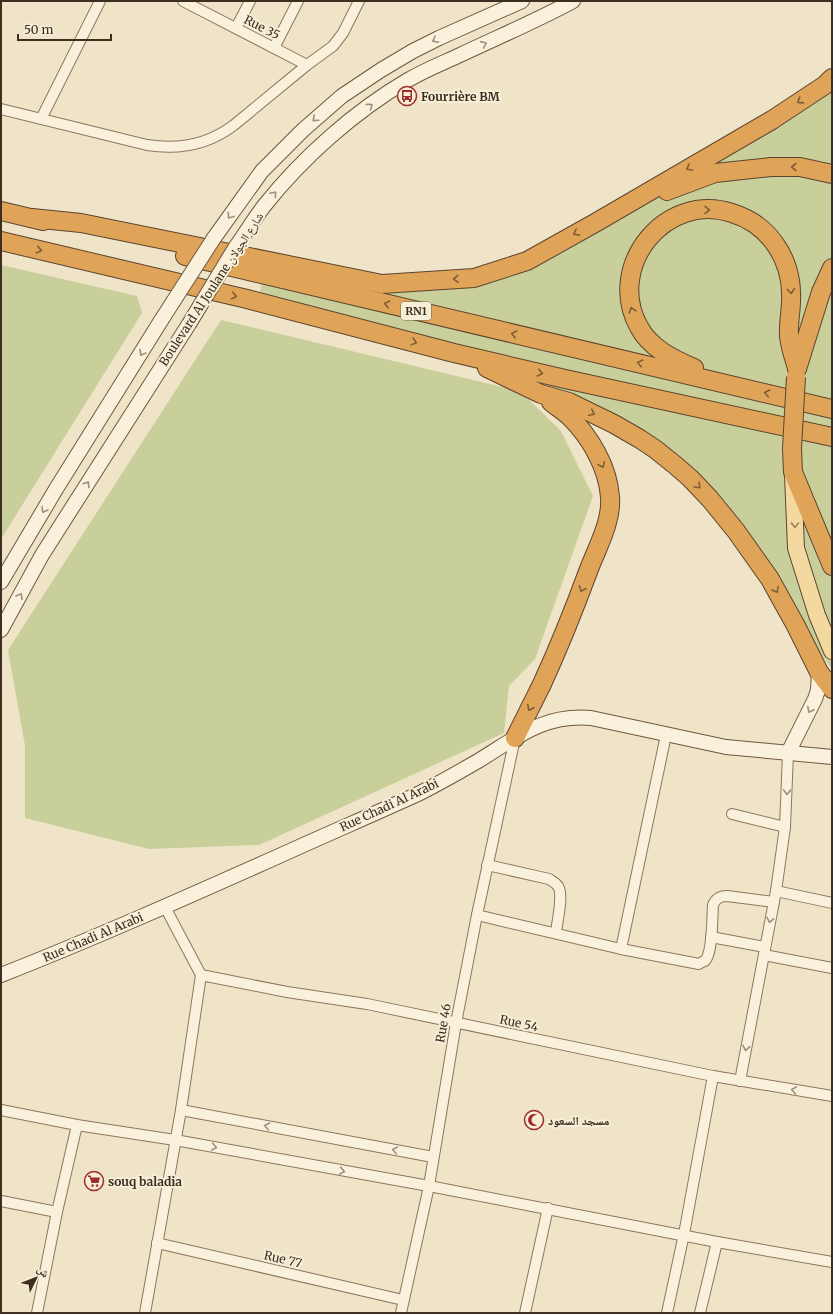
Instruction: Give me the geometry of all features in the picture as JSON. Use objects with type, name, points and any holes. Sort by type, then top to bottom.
[{"type":"highway","points":[[32,218],[81,223],[382,284],[474,278],[527,261],[772,120],[825,85],[832,78]]},
{"type":"highway","points":[[595,223],[680,186],[715,174],[771,167],[800,167],[832,174]]},
{"type":"highway","points":[[739,387],[675,360],[658,349],[639,327],[633,313],[630,303],[630,278],[632,268],[642,247],[666,222],[686,212],[698,210],[722,210],[741,216],[762,229],[778,248],[784,260],[790,281],[790,336],[796,373],[792,472],[832,566]]},
{"type":"highway","name":"RN1","points":[[1,211],[155,249],[832,409]]},
{"type":"highway","points":[[1,241],[247,299],[565,379],[832,437]]},
{"type":"highway","points":[[796,373],[821,292],[832,268]]},
{"type":"highway","points":[[454,352],[541,394],[568,402],[614,424],[655,449],[676,465],[710,499],[736,531],[770,579],[819,672],[832,689]]},
{"type":"highway","points":[[515,738],[542,683],[582,587],[609,514],[609,485],[596,453],[578,425],[568,415],[541,394]]},
{"type":"main road","name":"Boulevard Al Joulane شارع الجولان","points":[[1,582],[56,489],[162,319],[214,238],[262,170],[303,130],[342,96],[381,70],[426,44],[522,1]]},
{"type":"main road","name":"Boulevard Al Joulane شارع الجولان","points":[[1,630],[42,555],[189,324],[235,248],[264,207],[292,175],[330,137],[390,91],[423,72],[532,22],[573,1]]},
{"type":"main road","points":[[792,472],[796,548],[817,615],[832,651]]},
{"type":"main road","points":[[788,753],[815,699],[818,690],[819,672]]},
{"type":"main road","name":"Rue Chadi Al Arabi","points":[[1,975],[165,907],[420,793],[476,762],[515,738],[549,721],[563,718],[591,718],[726,747],[832,757]]},
{"type":"street","points":[[41,119],[100,1]]},
{"type":"street","name":"Rue 35","points":[[183,1],[203,5],[236,28],[307,65]]},
{"type":"street","points":[[236,28],[250,1]]},
{"type":"street","points":[[274,48],[298,1]]},
{"type":"street","points":[[1,109],[147,145],[172,147],[191,145],[207,141],[226,132],[307,65],[333,46],[340,38],[359,1]]},
{"type":"street","points":[[621,949],[666,735]]},
{"type":"street","name":"Rue 46","points":[[401,1313],[429,1186],[456,1023],[477,915],[515,738]]},
{"type":"street","points":[[740,1081],[776,891],[785,827],[788,753]]},
{"type":"street","points":[[732,814],[785,827]]},
{"type":"street","points":[[487,865],[549,879],[556,883],[559,887],[560,895],[556,933]]},
{"type":"street","points":[[776,891],[832,903]]},
{"type":"street","points":[[477,915],[621,949],[700,964],[705,961],[708,953],[711,937],[713,905],[718,898],[727,896],[774,902]]},
{"type":"street","points":[[144,1313],[176,1140],[201,975],[165,907]]},
{"type":"street","points":[[711,937],[832,968]]},
{"type":"street","name":"Rue 54","points":[[201,975],[287,992],[367,1004],[713,1076],[832,1096]]},
{"type":"street","points":[[667,1313],[684,1234],[713,1076]]},
{"type":"street","points":[[1,1110],[76,1125],[176,1140],[429,1186],[684,1234],[717,1242],[832,1262]]},
{"type":"street","points":[[181,1110],[433,1157]]},
{"type":"street","points":[[37,1313],[76,1125]]},
{"type":"street","points":[[1,1201],[57,1212]]},
{"type":"street","points":[[525,1313],[548,1208]]},
{"type":"street","points":[[700,1313],[717,1242]]},
{"type":"street","name":"Rue 77","points":[[157,1244],[403,1300]]},
{"type":"green space","points":[[832,76],[832,669],[800,626],[748,539],[616,417],[532,378],[257,304],[268,257],[422,286],[533,251]]},
{"type":"green space","points":[[1,265],[137,296],[142,313],[1,539]]},
{"type":"green space","points":[[221,320],[520,391],[561,431],[593,496],[535,659],[509,686],[504,733],[259,845],[149,849],[25,818],[25,746],[8,650]]},
{"type":"place","name":"Fourrière BM","points":[[407,96]]},
{"type":"place","name":"مسجد السعود","points":[[534,1120]]},
{"type":"place","name":"souq baladia","points":[[94,1181]]}]
